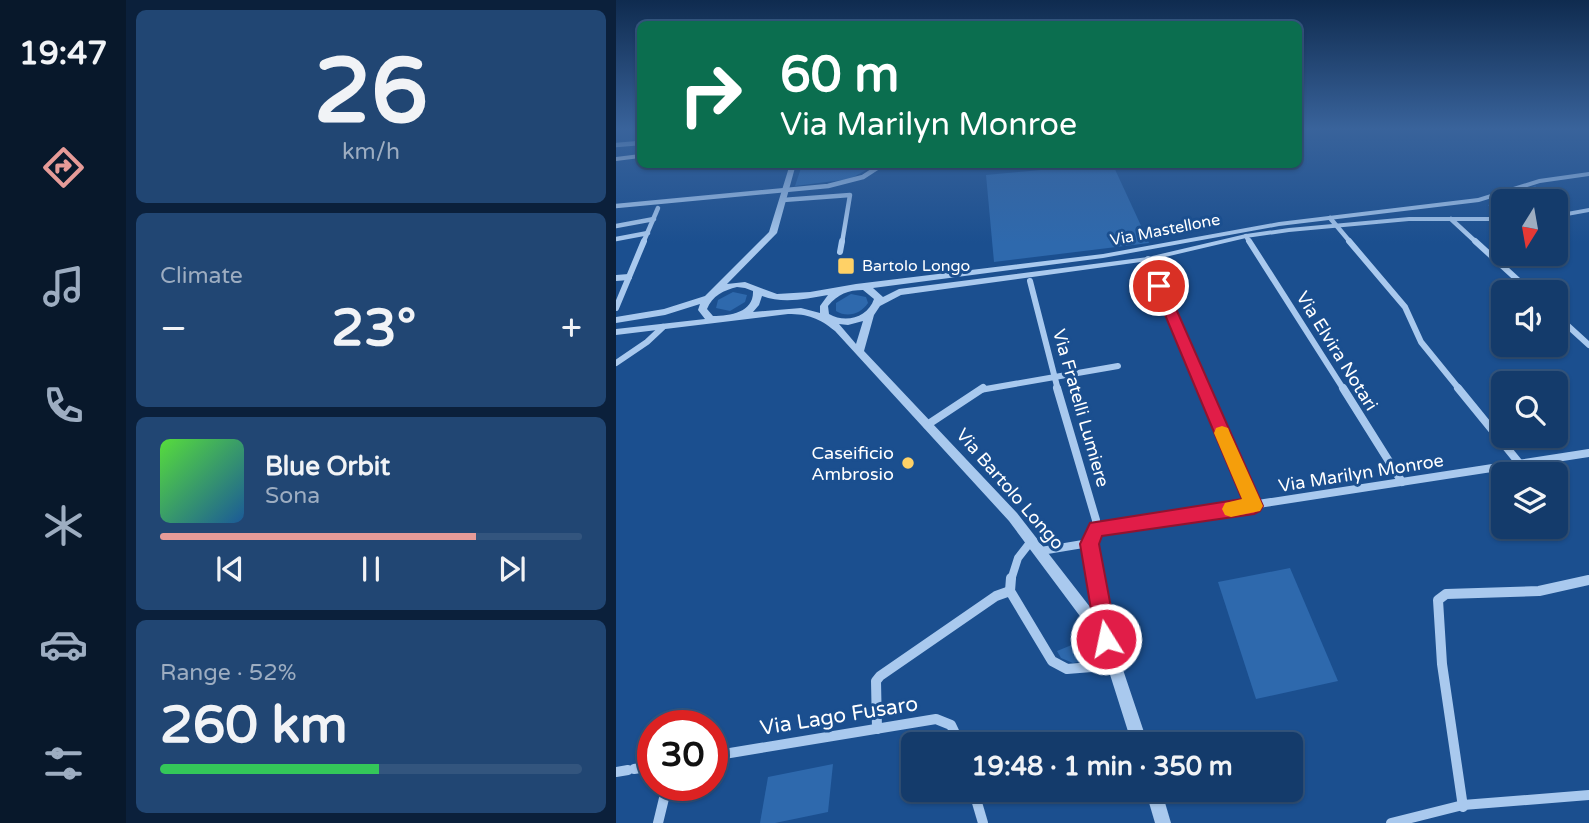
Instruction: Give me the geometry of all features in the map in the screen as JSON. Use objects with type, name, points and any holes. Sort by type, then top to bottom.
[{"type":"street","points":[[719,320],[703,315],[702,305],[773,233],[792,168]]},
{"type":"street","points":[[784,195],[850,181],[878,168]]},
{"type":"street","name":"Via Mastellone","points":[[878,304],[899,292],[1148,259],[1246,236],[1479,200],[1539,181],[1589,174]]},
{"type":"street","points":[[616,206],[784,195],[850,195],[840,252]]},
{"type":"street","name":"Via Mastellone","points":[[1479,200],[1484,211],[1491,214]]},
{"type":"street","points":[[616,308],[618,296],[658,208]]},
{"type":"street","points":[[1568,215],[1587,213]]},
{"type":"street","points":[[616,226],[654,219]]},
{"type":"street","points":[[1451,219],[1518,280]]},
{"type":"street","name":"Via Mastellone","points":[[856,287],[1103,256],[1236,230],[1333,222],[1491,219]]},
{"type":"street","points":[[1333,222],[1405,307],[1421,342],[1518,462]]},
{"type":"street","points":[[616,239],[648,233]]},
{"type":"street","name":"Via Elvira Notari","points":[[1246,236],[1402,482]]},
{"type":"street","points":[[738,316],[755,305],[759,298],[746,272],[754,254]]},
{"type":"street","points":[[1148,259],[1254,506]]},
{"type":"street","points":[[616,278],[629,276]]},
{"type":"street","name":"Via Fratelli Lumiere","points":[[1030,281],[1054,376],[1096,520],[1096,529]]},
{"type":"street","points":[[616,320],[665,313],[708,298],[727,288],[755,289],[775,297],[856,287],[872,290],[878,298],[878,304],[870,313],[849,322],[801,311],[738,316],[616,332]]},
{"type":"street","points":[[829,318],[825,315],[824,306],[831,296],[844,290]]},
{"type":"street","points":[[859,351],[870,313]]},
{"type":"street","name":"Via Bartolo Longo","points":[[829,318],[1041,551],[1106,639],[1136,732]]},
{"type":"street","points":[[1568,326],[1589,345]]},
{"type":"street","points":[[616,363],[647,342],[663,327]]},
{"type":"street","points":[[928,425],[983,388],[1118,366]]},
{"type":"street","name":"Via Marilyn Monroe","points":[[1533,462],[1589,453]]},
{"type":"street","name":"Via Marilyn Monroe","points":[[1096,529],[1491,468]]},
{"type":"street","points":[[1096,529],[1089,544],[1106,639]]},
{"type":"street","points":[[1032,540],[1018,558],[1011,577],[1010,591],[1057,666],[1067,669],[1116,664]]},
{"type":"street","points":[[1041,551],[1089,544]]},
{"type":"street","points":[[1462,807],[1441,664],[1438,600],[1446,594],[1522,592],[1577,586],[1589,580]]},
{"type":"street","points":[[877,729],[876,681],[880,676],[996,596],[1010,591]]},
{"type":"street","name":"Via Lago Fusaro","points":[[728,753],[936,719],[951,725],[954,732]]},
{"type":"street","points":[[1391,823],[1462,807],[1589,796]]},
{"type":"street","points":[[658,823],[663,801]]},
{"type":"street","points":[[977,802],[984,823]]},
{"type":"street","points":[[1157,802],[1163,823]]},
{"type":"shaded area","points":[[801,168],[870,168],[850,179],[795,186]]},
{"type":"shaded area","points":[[1063,168],[1114,168],[1149,243],[994,262],[986,175]]},
{"type":"shaded area","points":[[733,292],[747,295],[745,302],[730,311],[716,308],[718,300]]},
{"type":"shaded area","points":[[851,294],[866,297],[868,303],[854,314],[836,311],[836,303]]},
{"type":"shaded area","points":[[1290,568],[1338,681],[1256,699],[1218,582]]},
{"type":"shaded area","points":[[1084,640],[1095,658],[1073,663],[1061,658],[1057,651]]},
{"type":"shaded area","points":[[833,764],[828,812],[775,823],[760,823],[768,777]]},
{"type":"slow traffic","points":[[1222,433],[1254,506],[1231,509]]},
{"type":"place","name":"Bartolo Longo","points":[[846,266]]},
{"type":"place","name":"Caseificio Ambrosio","points":[[908,463]]},
{"type":"route","points":[[1106,639],[1089,544],[1096,529],[1254,506],[1159,286]]}]
